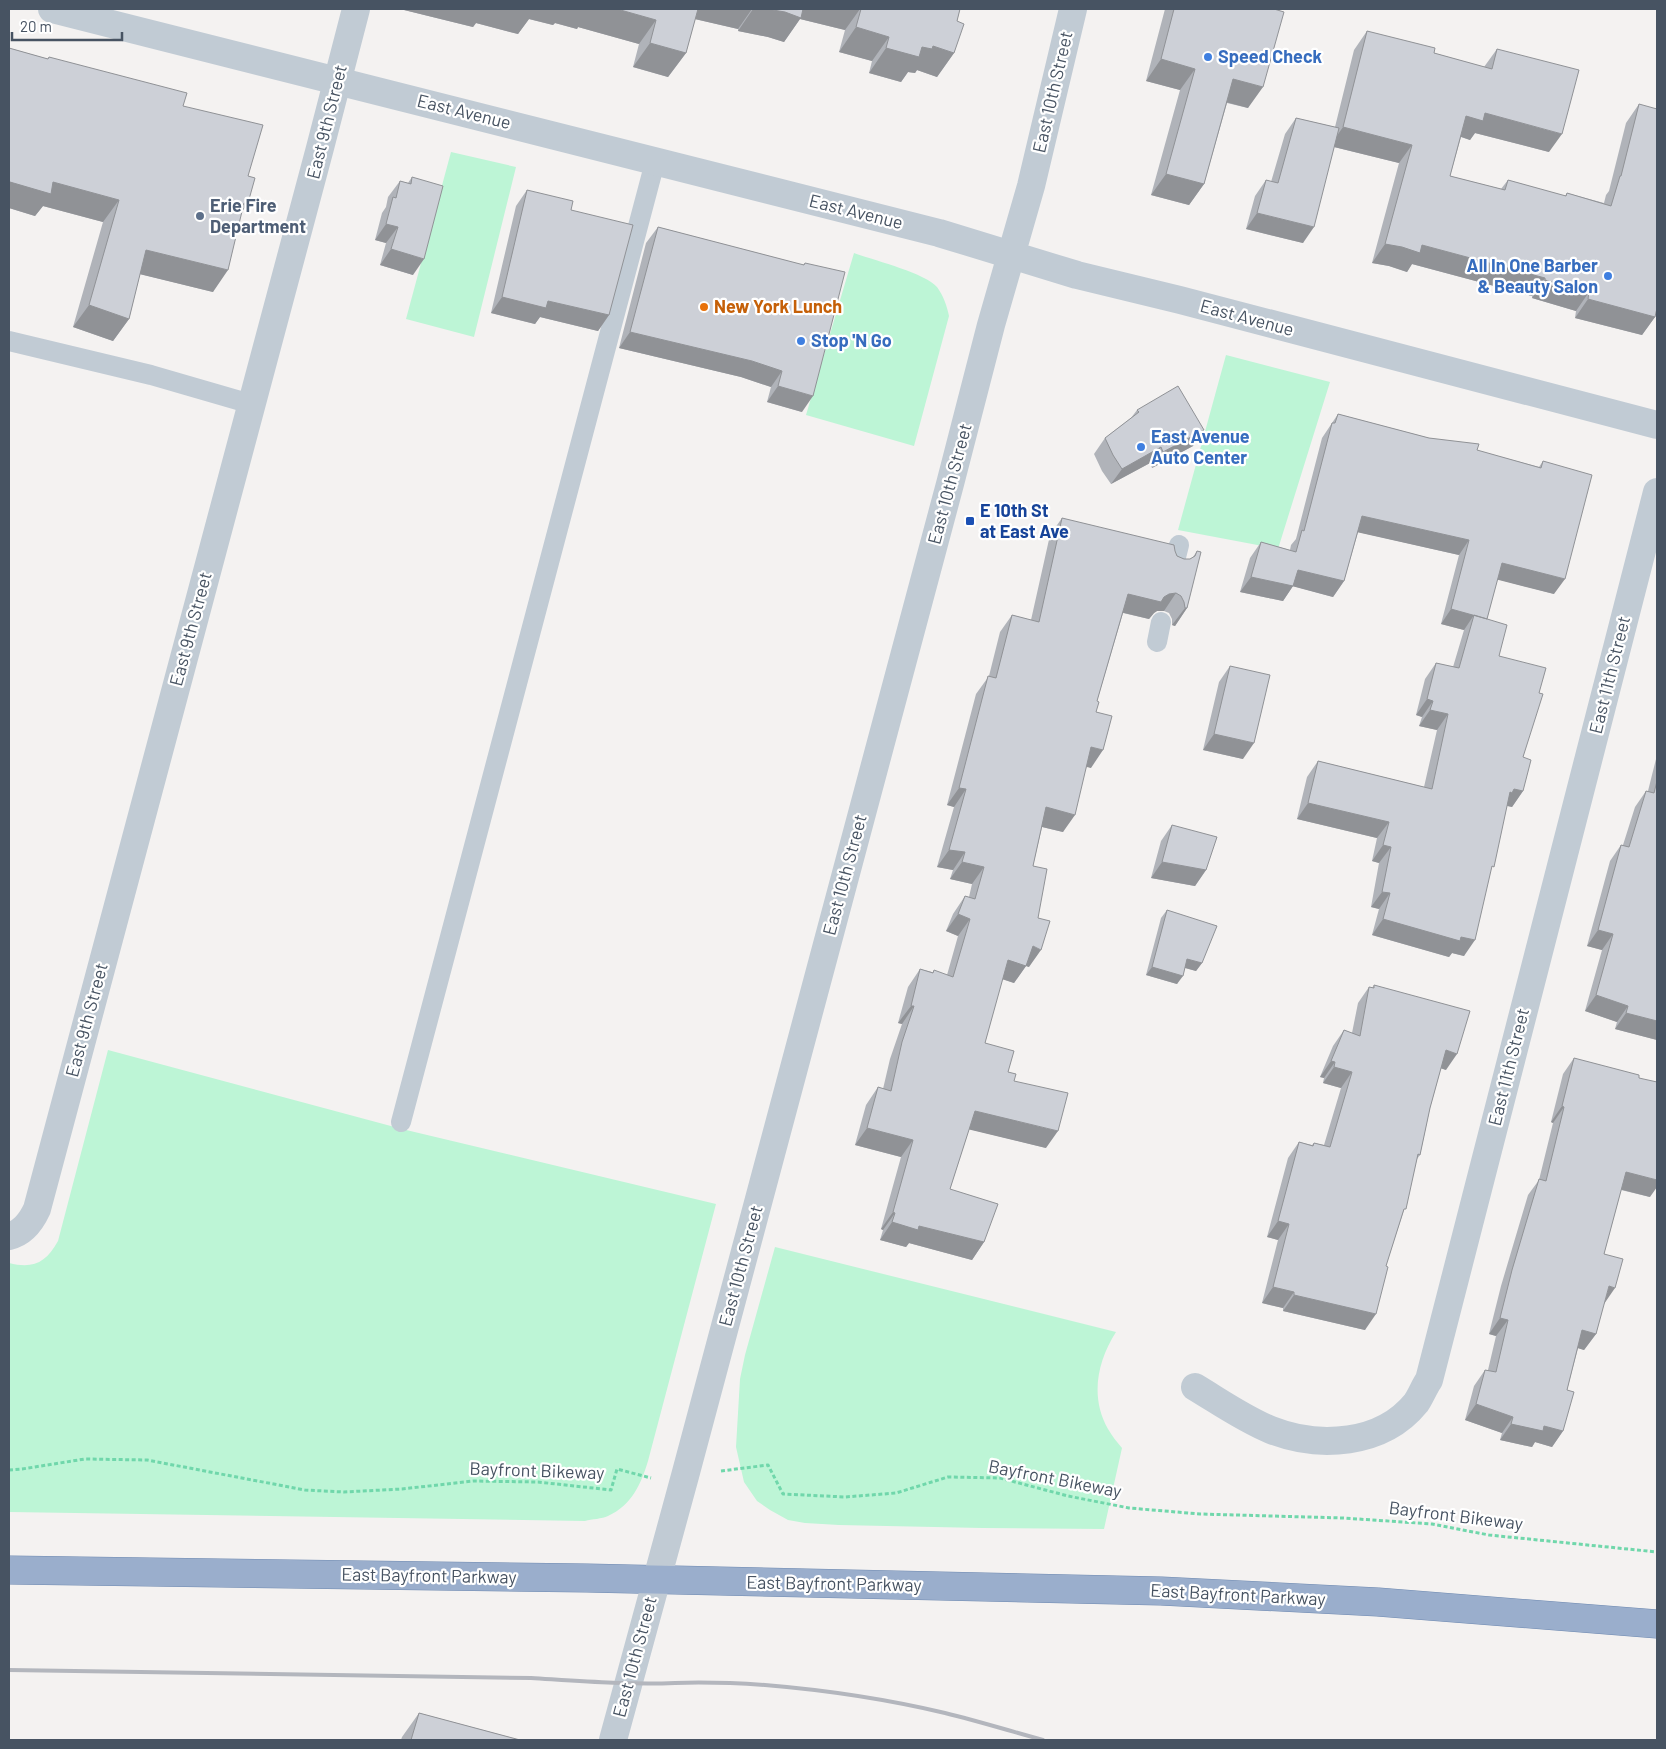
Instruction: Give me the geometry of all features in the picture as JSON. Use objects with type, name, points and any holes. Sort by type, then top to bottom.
[{"type":"highway","name":"East Bayfront Parkway","points":[[9,1570],[587,1578],[1161,1591],[1378,1602],[1657,1624]]},
{"type":"street","name":"East Avenue","points":[[52,9],[939,233],[1077,275],[1180,300],[1657,425]]},
{"type":"street","name":"East 9th Street","points":[[9,1236],[21,1231],[28,1225],[37,1210],[356,9]]},
{"type":"street","name":"East 10th Street","points":[[613,1740],[991,325],[1031,186],[1052,91],[1073,9]]},
{"type":"street","name":"East 11th Street","points":[[1195,1387],[1234,1411],[1272,1430],[1305,1439],[1342,1441],[1374,1434],[1396,1422],[1416,1403],[1429,1380],[1657,492]]},
{"type":"lane","points":[[401,1122],[655,162]]},
{"type":"lane","points":[[9,340],[151,375],[251,404]]},
{"type":"lane","points":[[1174,565],[1179,545]]},
{"type":"lane","points":[[1157,642],[1161,622]]},
{"type":"path","name":"Bayfront Bikeway","points":[[9,1470],[22,1470],[84,1459],[147,1460],[305,1490],[344,1492],[402,1490],[473,1481],[538,1482],[611,1490],[617,1469],[651,1478],[685,1476],[768,1465],[783,1494],[845,1497],[896,1493],[948,1477],[1000,1478],[1078,1498],[1129,1508],[1200,1514],[1343,1518],[1432,1524],[1489,1535],[1657,1552]]},
{"type":"green space","points":[[451,152],[516,167],[474,337],[406,319]]},
{"type":"green space","points":[[854,253],[898,267],[931,282],[939,290],[947,308],[949,316],[914,446],[806,415]]},
{"type":"green space","points":[[1226,355],[1330,382],[1278,549],[1178,530]]},
{"type":"green space","points":[[108,1050],[402,1129],[716,1204],[648,1461],[639,1486],[629,1500],[608,1516],[585,1521],[9,1512],[9,1263],[25,1265],[38,1263],[49,1255],[58,1241]]},
{"type":"green space","points":[[775,1247],[1116,1332],[1104,1355],[1098,1380],[1099,1405],[1102,1417],[1122,1448],[1104,1529],[805,1523],[788,1520],[757,1501],[744,1482],[736,1447],[740,1379]]},
{"type":"building","points":[[617,9],[698,9],[686,53],[650,43],[656,20]]},
{"type":"building","points":[[767,9],[803,9],[801,18],[785,12]]},
{"type":"building","points":[[861,9],[960,9],[957,21],[964,24],[954,53],[933,46],[932,49],[922,47],[919,57],[886,48],[889,37],[856,27]]},
{"type":"building","points":[[1174,9],[1274,9],[1284,12],[1263,87],[1233,79],[1204,184],[1166,174],[1195,69],[1161,59]]},
{"type":"building","points":[[1367,31],[1435,48],[1434,53],[1492,69],[1497,49],[1579,70],[1562,134],[1485,113],[1483,121],[1466,116],[1450,176],[1505,190],[1508,180],[1566,196],[1567,193],[1611,206],[1621,176],[1639,104],[1657,109],[1657,308],[1655,317],[1588,299],[1589,292],[1545,280],[1545,278],[1422,245],[1420,253],[1385,244],[1412,145],[1343,127]]},
{"type":"building","points":[[9,48],[187,93],[183,106],[263,125],[248,176],[255,178],[248,203],[244,203],[228,270],[146,250],[129,319],[89,305],[119,200],[53,182],[51,194],[10,182],[9,190]]},
{"type":"building","points":[[1296,118],[1339,128],[1314,227],[1257,213],[1266,180],[1278,183]]},
{"type":"building","points":[[412,177],[443,186],[424,259],[391,249],[398,227],[386,224],[393,197],[396,198],[400,181],[411,184]]},
{"type":"building","points":[[527,190],[573,201],[571,210],[633,225],[609,315],[548,301],[546,308],[502,297]]},
{"type":"building","points":[[658,227],[804,265],[805,263],[845,272],[813,396],[778,386],[782,371],[752,361],[630,332]]},
{"type":"building","points":[[1178,386],[1204,430],[1163,452],[1161,447],[1122,469],[1105,438],[1139,412],[1137,410]]},
{"type":"building","points":[[1338,414],[1429,438],[1479,444],[1477,450],[1541,468],[1543,461],[1592,475],[1565,579],[1502,563],[1487,619],[1451,609],[1469,540],[1362,516],[1344,581],[1298,570],[1293,586],[1251,577],[1261,542],[1296,552],[1302,530],[1304,531],[1332,423],[1335,423]]},
{"type":"building","points":[[1062,518],[1174,545],[1177,556],[1184,559],[1190,559],[1195,556],[1197,551],[1201,552],[1187,608],[1185,608],[1181,596],[1176,593],[1164,597],[1161,602],[1128,594],[1097,701],[1099,702],[1096,712],[1112,716],[1103,750],[1091,747],[1075,815],[1046,807],[1033,866],[1047,869],[1038,918],[1050,921],[1041,950],[1033,946],[1026,966],[1008,960],[985,1043],[1014,1051],[1008,1072],[1016,1074],[1014,1081],[1068,1093],[1058,1131],[975,1111],[950,1189],[998,1204],[984,1242],[919,1226],[918,1230],[892,1222],[895,1213],[893,1212],[913,1140],[867,1128],[878,1087],[891,1091],[902,1042],[914,1006],[911,1006],[920,969],[933,973],[934,970],[953,977],[970,919],[958,914],[965,896],[975,899],[984,867],[962,862],[965,852],[949,850],[966,789],[959,788],[988,676],[996,678],[1012,615],[1039,622]]},
{"type":"building","points":[[1474,615],[1507,625],[1499,656],[1546,668],[1539,693],[1543,694],[1523,757],[1531,760],[1523,791],[1514,789],[1512,793],[1510,792],[1494,867],[1492,866],[1475,940],[1461,937],[1460,941],[1383,919],[1390,893],[1382,892],[1391,847],[1383,845],[1389,822],[1308,803],[1318,761],[1432,789],[1448,714],[1430,710],[1433,701],[1427,699],[1436,663],[1459,668]]},
{"type":"building","points":[[1230,666],[1270,675],[1254,743],[1214,734]]},
{"type":"building","points":[[1657,781],[1657,1021],[1626,1013],[1628,1006],[1596,995],[1613,934],[1598,930],[1621,845],[1629,847],[1646,791],[1654,793]]},
{"type":"building","points":[[1172,825],[1217,837],[1206,870],[1162,862]]},
{"type":"building","points":[[1167,910],[1217,926],[1202,963],[1187,959],[1183,976],[1152,967]]},
{"type":"building","points":[[1374,985],[1470,1011],[1457,1054],[1446,1050],[1430,1108],[1420,1155],[1418,1154],[1406,1209],[1404,1209],[1386,1266],[1388,1267],[1376,1314],[1294,1295],[1294,1292],[1273,1287],[1289,1224],[1278,1221],[1299,1142],[1313,1146],[1314,1143],[1330,1147],[1352,1072],[1334,1067],[1335,1062],[1331,1061],[1344,1030],[1360,1036],[1369,987],[1374,988]]},
{"type":"building","points":[[1574,1058],[1639,1075],[1639,1078],[1657,1082],[1657,1180],[1626,1172],[1604,1254],[1623,1259],[1615,1288],[1609,1286],[1596,1334],[1582,1330],[1567,1390],[1574,1392],[1563,1431],[1544,1426],[1543,1431],[1511,1424],[1513,1417],[1476,1404],[1485,1370],[1496,1372],[1508,1320],[1500,1318],[1539,1179],[1546,1181]]},
{"type":"building","points":[[419,1713],[520,1740],[411,1740]]},
{"type":"railway","points":[[9,1670],[531,1678],[621,1683],[765,1685],[833,1692],[900,1703],[957,1716],[1043,1740]]},
{"type":"place","name":"Speed Check","points":[[1208,57]]},
{"type":"place","name":"Erie Fire Department","points":[[200,216]]},
{"type":"place","name":"All In One Barber & Beauty Salon","points":[[1608,276]]},
{"type":"place","name":"New York Lunch","points":[[704,307]]},
{"type":"place","name":"Stop 'N Go","points":[[801,341]]},
{"type":"place","name":"East Avenue Auto Center","points":[[1141,447]]},
{"type":"place","name":"E 10th St at East Ave","points":[[970,521]]}]
